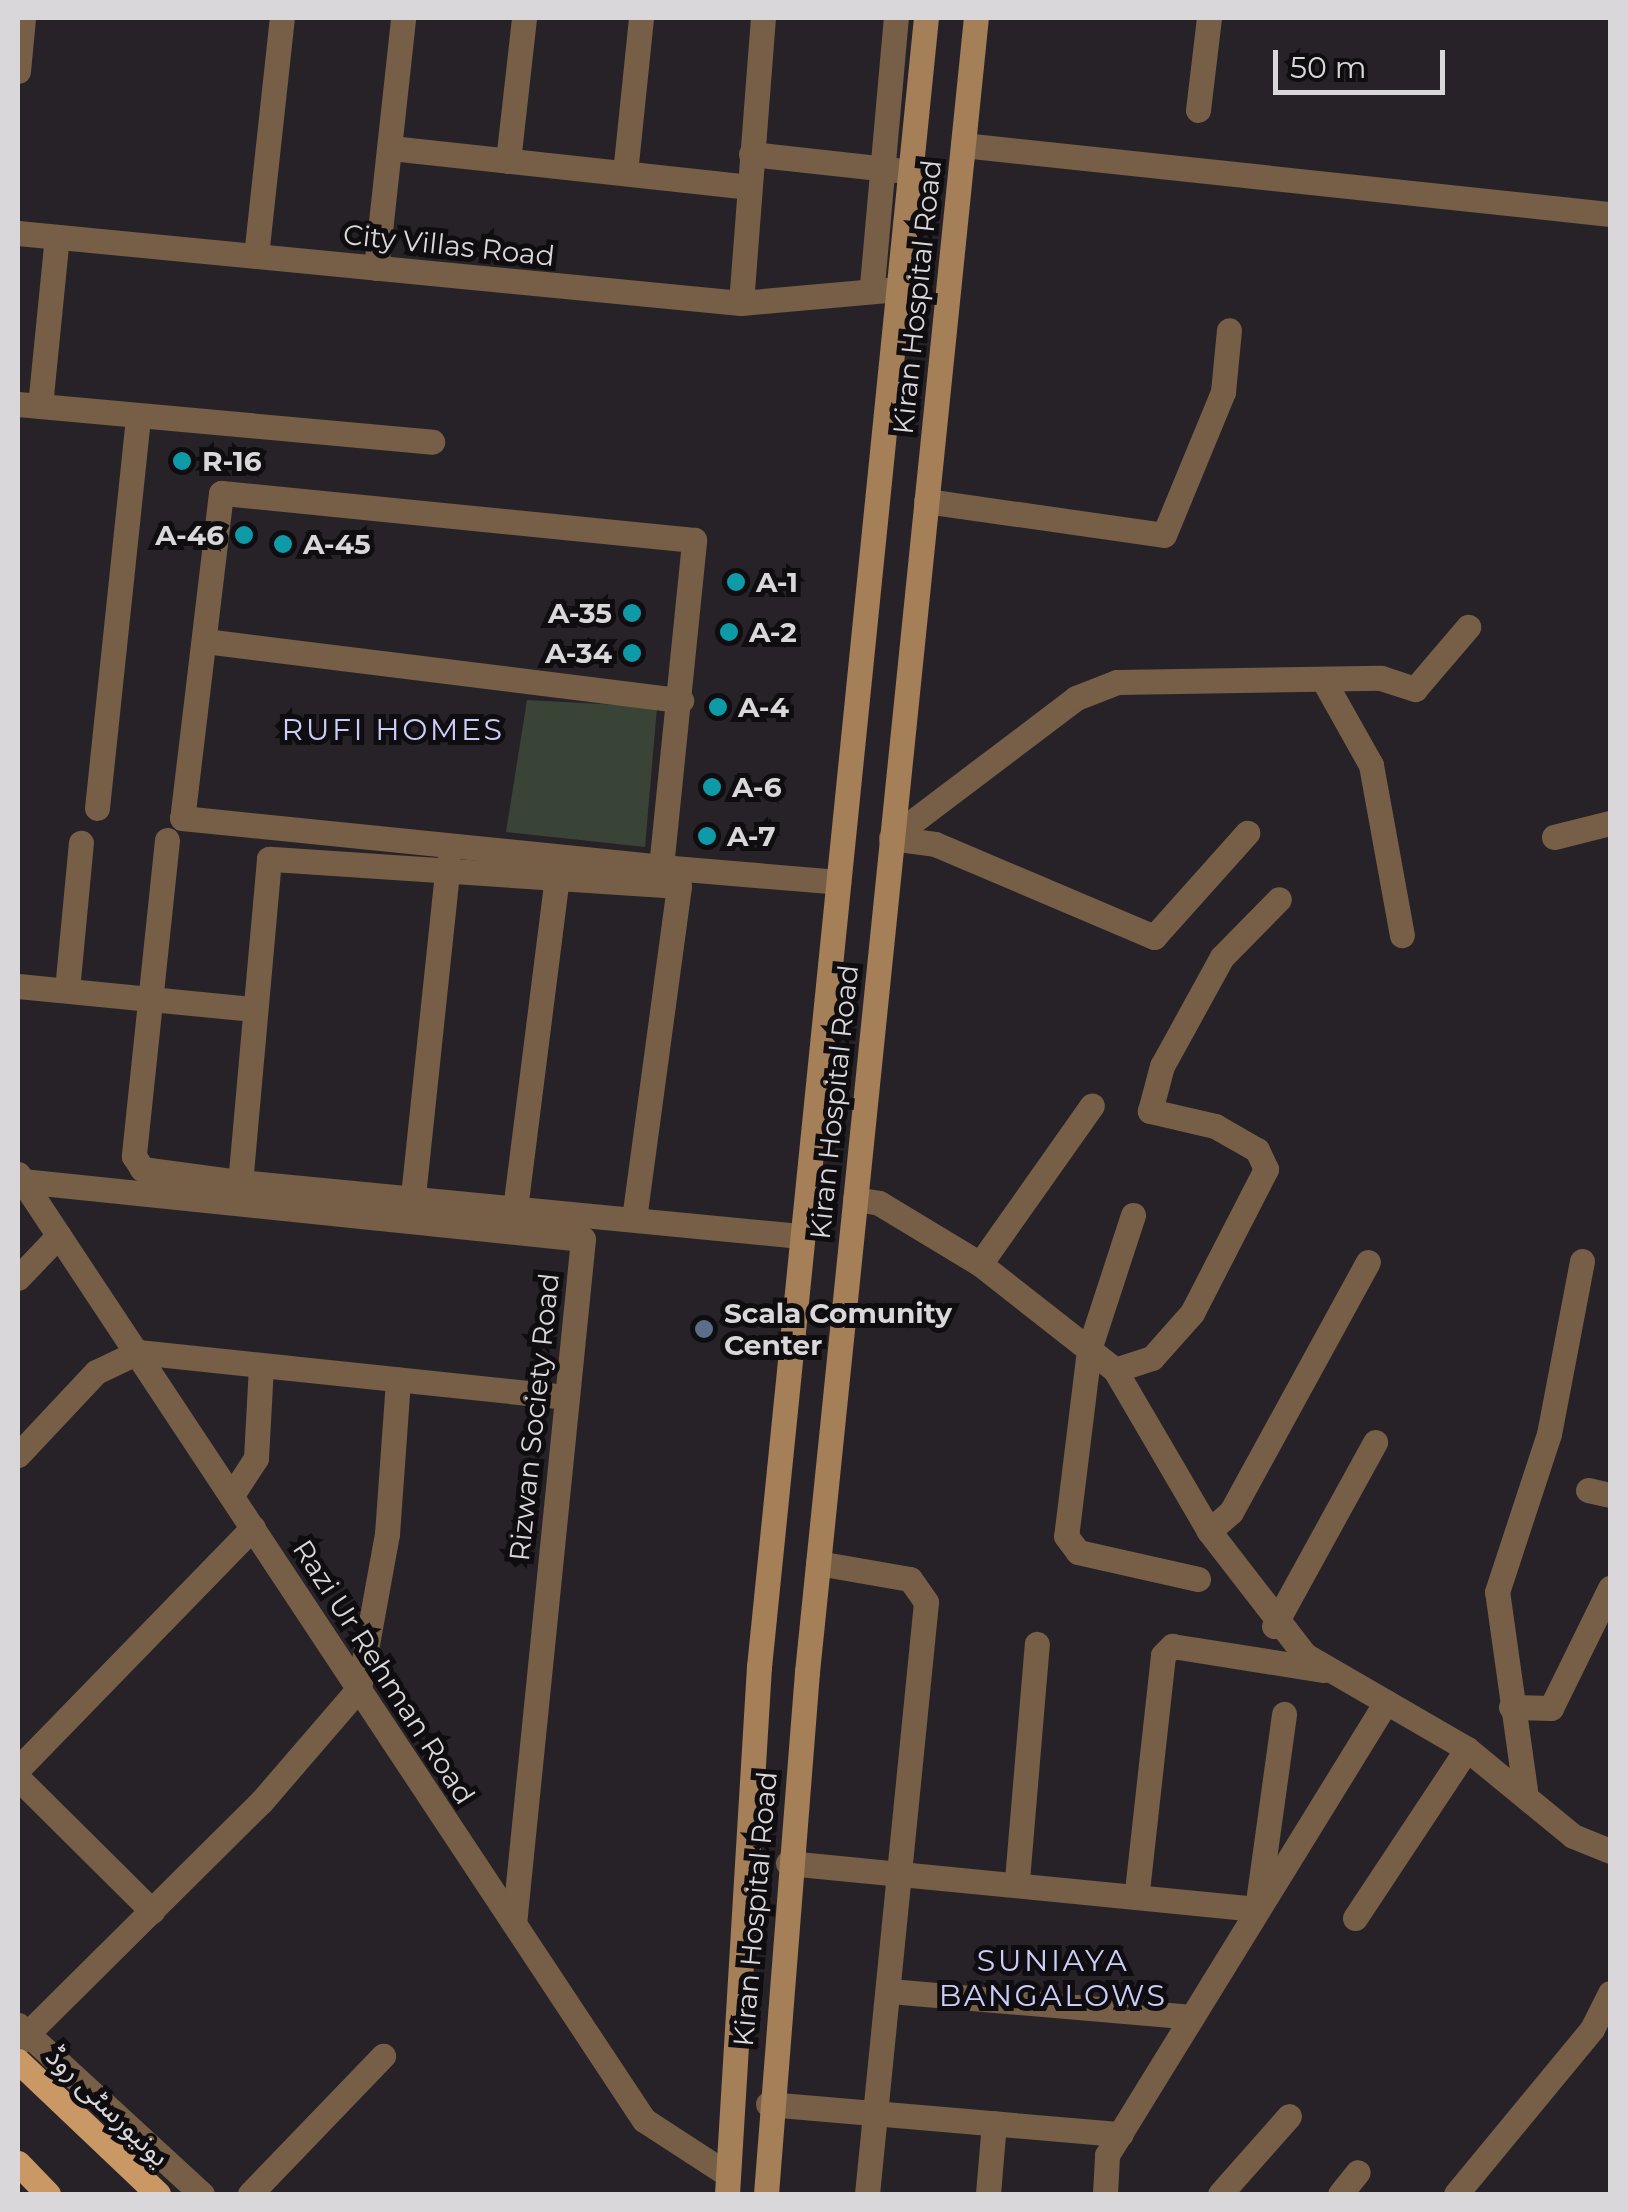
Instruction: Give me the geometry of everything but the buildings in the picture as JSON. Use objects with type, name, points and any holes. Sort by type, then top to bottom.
[{"type":"main road","name":"Kiran Hospital Road","points":[[727,2184],[738,1906],[800,1236],[838,882],[885,287],[910,171],[926,18]]},
{"type":"main road","name":"Kiran Hospital Road","points":[[766,2194],[768,2104],[788,1864],[976,18]]},
{"type":"main road","points":[[738,1906],[784,1910]]},
{"type":"main road","name":"یونیورسٹی روڈ","points":[[18,2061],[158,2194]]},
{"type":"main road","points":[[18,2163],[48,2194]]},
{"type":"street","points":[[18,71],[23,18]]},
{"type":"street","points":[[256,256],[282,18]]},
{"type":"street","points":[[376,268],[403,18]]},
{"type":"street","points":[[508,161],[524,18]]},
{"type":"street","points":[[624,173],[641,18]]},
{"type":"street","points":[[741,304],[763,18]]},
{"type":"street","points":[[885,287],[883,168],[896,18]]},
{"type":"street","points":[[1198,110],[1209,18]]},
{"type":"street","points":[[962,145],[1610,214]]},
{"type":"street","points":[[391,148],[748,187]]},
{"type":"street","points":[[751,154],[910,171]]},
{"type":"street","name":"City Villas Road","points":[[18,233],[741,304],[789,304],[885,287]]},
{"type":"street","points":[[57,237],[29,405],[432,442]]},
{"type":"street","points":[[926,501],[1164,535],[1222,392],[1229,330]]},
{"type":"street","points":[[98,808],[138,415]]},
{"type":"street","points":[[661,867],[681,700],[693,540],[222,492],[182,818],[661,867],[838,882]]},
{"type":"street","points":[[891,838],[1076,698],[1117,682],[1325,683],[1381,678],[1416,689],[1468,627]]},
{"type":"street","points":[[206,641],[681,700]]},
{"type":"street","points":[[1325,683],[1372,766],[1402,936]]},
{"type":"street","points":[[1554,838],[1610,823]]},
{"type":"street","points":[[891,838],[935,844],[1154,937],[1247,833]]},
{"type":"street","points":[[167,840],[136,1162],[240,1182],[800,1236]]},
{"type":"street","points":[[67,990],[80,843]]},
{"type":"street","points":[[240,1182],[264,871],[273,856],[448,864],[680,886],[634,1218]]},
{"type":"street","points":[[413,1196],[448,864]]},
{"type":"street","points":[[516,1209],[557,874]]},
{"type":"street","points":[[1115,1370],[1152,1358],[1192,1313],[1266,1168],[1257,1150],[1215,1126],[1150,1111],[1162,1066],[1222,957],[1279,899]]},
{"type":"street","points":[[18,986],[254,1008]]},
{"type":"street","points":[[980,1264],[1092,1105]]},
{"type":"street","name":"Razi Ur Rehman Road","points":[[20,1178],[644,2120],[727,2184]]},
{"type":"street","name":"Rizwan Society Road","points":[[20,1178],[583,1239],[563,1397],[514,1924]]},
{"type":"street","points":[[854,1198],[879,1202],[980,1264],[1115,1370],[1209,1531],[1274,1626],[1334,1672],[1466,1749],[1525,1790],[1573,1836],[1610,1851]]},
{"type":"street","points":[[1133,1215],[1089,1350],[1066,1536],[1078,1552],[1198,1579]]},
{"type":"street","points":[[18,1278],[58,1235]]},
{"type":"street","points":[[1525,1790],[1510,1708],[1497,1592],[1549,1434],[1582,1261]]},
{"type":"street","points":[[1209,1531],[1231,1512],[1368,1262]]},
{"type":"street","points":[[18,1454],[96,1372],[138,1352],[563,1397]]},
{"type":"street","points":[[232,1495],[256,1458],[261,1365]]},
{"type":"street","points":[[202,2194],[21,2034],[152,1911],[359,1688],[387,1534],[398,1379]]},
{"type":"street","points":[[1274,1626],[1375,1442]]},
{"type":"street","points":[[18,1769],[253,1527]]},
{"type":"street","points":[[818,1564],[910,1579],[926,1602],[868,2194]]},
{"type":"street","points":[[1510,1708],[1551,1708],[1610,1588]]},
{"type":"street","points":[[1016,1880],[1038,1644]]},
{"type":"street","points":[[1137,1891],[1163,1655],[1172,1646],[1334,1672]]},
{"type":"street","points":[[1105,2194],[1107,2155],[1386,1702]]},
{"type":"street","points":[[1257,1908],[1284,1714]]},
{"type":"street","points":[[1355,1918],[1466,1749]]},
{"type":"street","points":[[18,1778],[152,1911]]},
{"type":"street","points":[[788,1864],[1137,1891],[1257,1908]]},
{"type":"street","points":[[890,1991],[1192,2017]]},
{"type":"street","points":[[1456,2194],[1601,2034],[1610,1993]]},
{"type":"street","points":[[250,2194],[383,2056]]},
{"type":"street","points":[[768,2104],[1120,2134]]},
{"type":"street","points":[[1220,2194],[1289,2116]]},
{"type":"street","points":[[988,2194],[994,2123]]},
{"type":"street","points":[[1340,2194],[1358,2172]]},
{"type":"green space","points":[[527,700],[657,707],[645,847],[506,832]]},
{"type":"place","name":"R-16","points":[[182,461]]},
{"type":"place","name":"A-46","points":[[244,535]]},
{"type":"place","name":"A-45","points":[[283,544]]},
{"type":"place","name":"A-1","points":[[736,582]]},
{"type":"place","name":"A-35","points":[[632,613]]},
{"type":"place","name":"A-2","points":[[729,632]]},
{"type":"place","name":"A-34","points":[[632,653]]},
{"type":"place","name":"A-4","points":[[718,707]]},
{"type":"place","name":"A-6","points":[[712,787]]},
{"type":"place","name":"A-7","points":[[707,836]]},
{"type":"place","name":"Scala Comunity Center","points":[[704,1329]]},
{"type":"district","name":"RUFI HOMES","points":[[393,730]]},
{"type":"district","name":"SUNIAYA BANGALOWS","points":[[1053,1978]]}]
